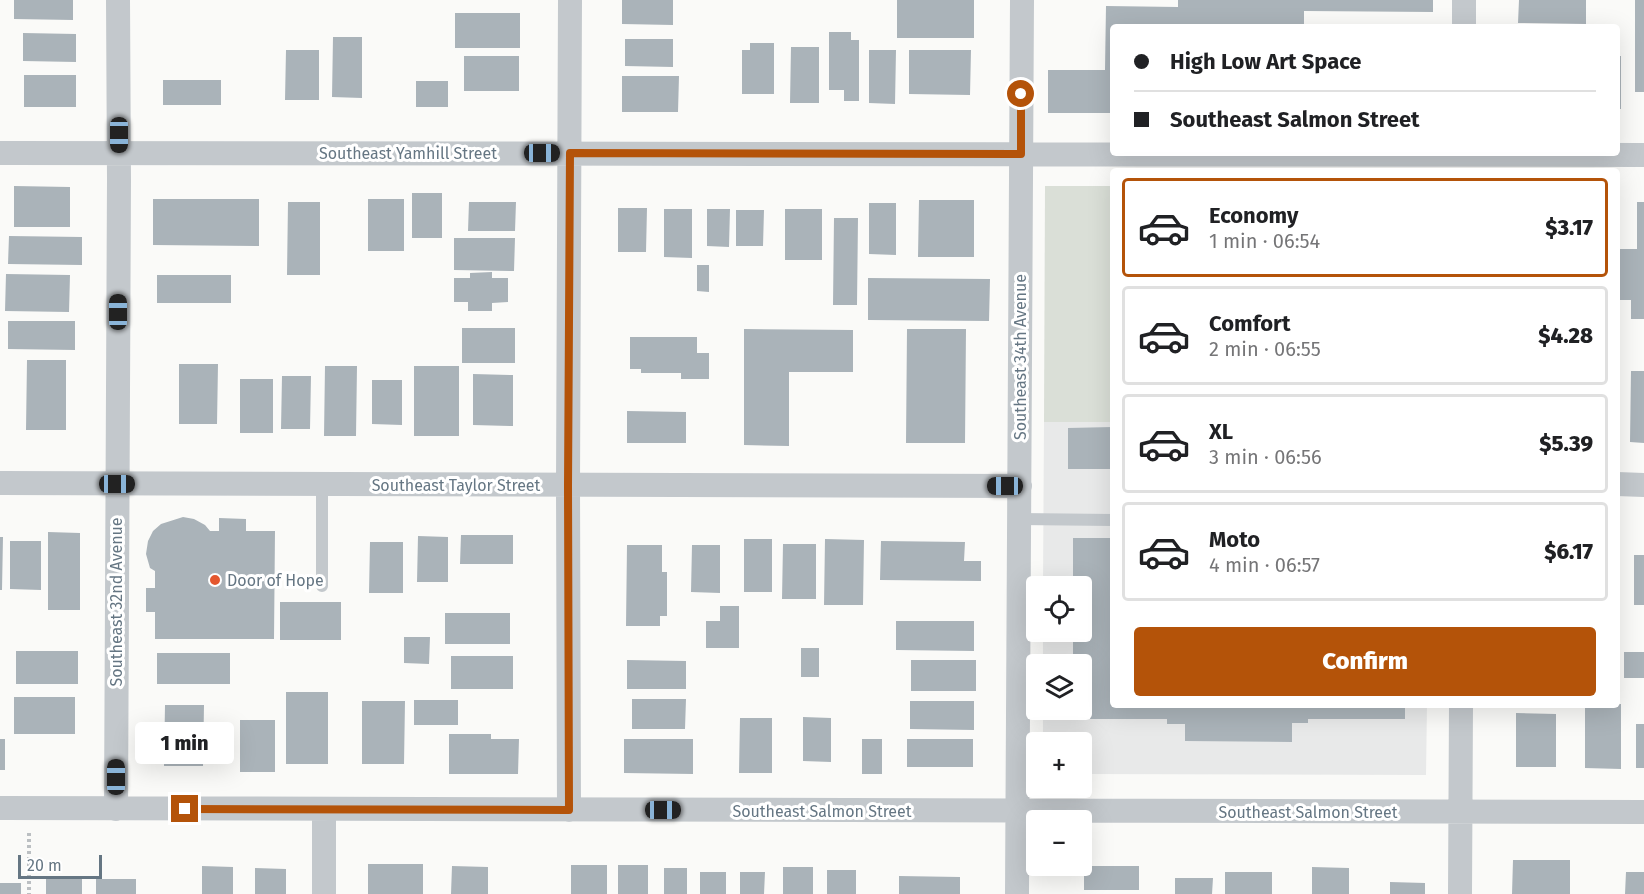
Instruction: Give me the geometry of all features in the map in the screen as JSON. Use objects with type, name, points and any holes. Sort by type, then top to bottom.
[{"type":"street","name":"Southeast 32nd Avenue","points":[[116,808],[118,0]]},
{"type":"street","points":[[569,810],[570,0]]},
{"type":"street","name":"Southeast 34th Avenue","points":[[1017,894],[1022,0]]},
{"type":"street","points":[[1464,0],[1464,24]]},
{"type":"street","name":"Southeast Yamhill Street","points":[[0,153],[1110,155]]},
{"type":"street","name":"Southeast Yamhill Street","points":[[1620,156],[1644,155]]},
{"type":"street","name":"Southeast Yamhill Street","points":[[1168,156],[1463,160],[1608,156]]},
{"type":"street","name":"Southeast Taylor Street","points":[[0,483],[1020,486]]},
{"type":"street","points":[[1620,484],[1644,484]]},
{"type":"street","points":[[1460,894],[1461,708]]},
{"type":"street","name":"Southeast Salmon Street","points":[[0,808],[1644,812]]},
{"type":"street","points":[[324,809],[324,894]]},
{"type":"lane","points":[[322,484],[322,586]]},
{"type":"lane","points":[[1019,519],[1110,520]]},
{"type":"path","points":[[29,808],[29,894]]},
{"type":"shaded area","points":[[1045,186],[1110,186],[1110,422],[1044,422]]},
{"type":"shaded area","points":[[1044,422],[1110,422],[1110,708],[1427,708],[1426,775],[1092,774],[1092,732],[1043,732],[1043,720],[1092,720],[1092,654],[1043,654],[1043,642],[1092,642],[1092,576],[1043,576]]},
{"type":"building","points":[[14,0],[73,0],[73,20],[14,19]]},
{"type":"building","points":[[622,0],[673,0],[673,25],[622,24]]},
{"type":"building","points":[[897,0],[974,0],[974,38],[897,38]]},
{"type":"building","points":[[1178,0],[1433,0],[1433,12],[1304,11],[1304,24],[1110,24],[1110,113],[1048,113],[1048,70],[1105,70],[1106,6],[1178,7]]},
{"type":"building","points":[[1519,0],[1586,0],[1586,24],[1518,23]]},
{"type":"building","points":[[1635,0],[1644,0],[1644,92],[1635,92]]},
{"type":"building","points":[[455,13],[520,13],[520,48],[455,48]]},
{"type":"building","points":[[829,32],[851,32],[851,40],[859,40],[859,101],[844,101],[844,90],[829,90]]},
{"type":"building","points":[[23,33],[76,34],[76,62],[23,61]]},
{"type":"building","points":[[333,37],[362,37],[362,98],[332,97]]},
{"type":"building","points":[[625,39],[673,39],[673,67],[625,66]]},
{"type":"building","points":[[750,43],[774,43],[774,94],[742,94],[742,50],[750,50]]},
{"type":"building","points":[[791,47],[819,47],[819,103],[790,103]]},
{"type":"building","points":[[286,50],[319,50],[319,100],[285,100]]},
{"type":"building","points":[[869,50],[896,50],[895,104],[869,103]]},
{"type":"building","points":[[909,50],[971,50],[970,95],[909,94]]},
{"type":"building","points":[[464,56],[519,56],[519,91],[464,91]]},
{"type":"building","points":[[1620,56],[1621,56],[1620,109]]},
{"type":"building","points":[[24,75],[76,75],[76,107],[24,107]]},
{"type":"building","points":[[622,76],[679,76],[678,112],[622,112]]},
{"type":"building","points":[[163,80],[221,80],[221,105],[163,105]]},
{"type":"building","points":[[416,81],[448,81],[448,107],[416,107]]},
{"type":"building","points":[[14,186],[70,187],[70,227],[14,227]]},
{"type":"building","points":[[412,193],[442,193],[442,238],[412,238]]},
{"type":"building","points":[[153,199],[259,199],[259,246],[153,245]]},
{"type":"building","points":[[368,199],[404,199],[404,251],[368,251]]},
{"type":"building","points":[[919,200],[974,200],[974,257],[918,257]]},
{"type":"building","points":[[288,202],[320,202],[320,275],[287,275]]},
{"type":"building","points":[[469,202],[516,202],[515,231],[468,231]]},
{"type":"building","points":[[1637,202],[1644,202],[1644,319],[1631,319],[1631,300],[1620,300],[1620,249],[1637,249]]},
{"type":"building","points":[[869,203],[896,203],[896,255],[869,254]]},
{"type":"building","points":[[618,208],[647,208],[646,252],[618,252]]},
{"type":"building","points":[[664,209],[692,209],[692,258],[664,257]]},
{"type":"building","points":[[707,209],[730,209],[729,247],[707,246]]},
{"type":"building","points":[[785,209],[822,209],[822,260],[785,260]]},
{"type":"building","points":[[736,210],[764,210],[763,246],[736,246]]},
{"type":"building","points":[[834,218],[858,218],[857,305],[833,305]]},
{"type":"building","points":[[9,236],[82,237],[82,265],[8,264]]},
{"type":"building","points":[[454,238],[515,238],[514,271],[454,270]]},
{"type":"building","points":[[697,265],[709,265],[709,292],[697,291]]},
{"type":"building","points":[[492,272],[492,278],[508,278],[508,302],[492,303],[492,311],[468,311],[468,302],[454,302],[454,278],[470,278],[470,273]]},
{"type":"building","points":[[6,274],[70,275],[69,312],[5,311]]},
{"type":"building","points":[[157,275],[231,275],[231,303],[157,303]]},
{"type":"building","points":[[868,278],[990,279],[989,321],[868,320]]},
{"type":"building","points":[[8,321],[75,321],[75,350],[8,349]]},
{"type":"building","points":[[462,328],[515,328],[515,363],[462,363]]},
{"type":"building","points":[[744,329],[853,330],[853,372],[789,372],[789,446],[744,445]]},
{"type":"building","points":[[907,329],[966,329],[965,443],[906,443]]},
{"type":"building","points":[[630,337],[697,337],[697,353],[709,353],[709,379],[681,379],[681,373],[641,373],[641,369],[630,369]]},
{"type":"building","points":[[27,360],[66,360],[66,430],[26,430]]},
{"type":"building","points":[[179,364],[218,364],[217,424],[179,424]]},
{"type":"building","points":[[325,366],[357,366],[356,436],[324,436]]},
{"type":"building","points":[[414,366],[459,366],[459,436],[414,436]]},
{"type":"building","points":[[1631,371],[1644,371],[1644,443],[1630,442]]},
{"type":"building","points":[[473,374],[513,375],[513,426],[473,425]]},
{"type":"building","points":[[282,376],[311,376],[310,429],[281,429]]},
{"type":"building","points":[[240,379],[273,379],[273,433],[240,433]]},
{"type":"building","points":[[372,380],[402,380],[402,425],[372,424]]},
{"type":"building","points":[[627,411],[686,412],[686,443],[627,443]]},
{"type":"building","points":[[1110,427],[1110,469],[1068,469],[1068,428]]},
{"type":"building","name":"Door of Hope","points":[[183,517],[194,519],[210,531],[219,531],[219,518],[246,519],[246,531],[275,531],[274,639],[155,639],[155,612],[146,612],[146,588],[155,588],[155,571],[150,568],[146,554],[148,541],[153,531],[161,524]]},
{"type":"building","points":[[48,532],[80,533],[80,610],[48,610]]},
{"type":"building","points":[[461,535],[513,535],[513,564],[460,564]]},
{"type":"building","points":[[418,536],[448,537],[448,582],[417,582]]},
{"type":"building","points":[[0,537],[3,537],[2,590],[0,590]]},
{"type":"building","points":[[1073,538],[1110,538],[1110,708],[1405,708],[1405,719],[1308,719],[1308,723],[1292,723],[1292,742],[1185,741],[1185,724],[1167,724],[1167,719],[1092,719],[1092,654],[1073,654],[1073,642],[1092,642],[1092,576],[1073,576]]},
{"type":"building","points":[[744,539],[772,539],[772,592],[744,592]]},
{"type":"building","points":[[825,539],[864,540],[863,605],[824,605]]},
{"type":"building","points":[[10,541],[41,541],[41,590],[10,589]]},
{"type":"building","points":[[881,541],[965,542],[964,561],[981,561],[981,581],[880,580]]},
{"type":"building","points":[[370,542],[403,542],[403,593],[369,593]]},
{"type":"building","points":[[783,544],[816,544],[816,599],[782,599]]},
{"type":"building","points":[[627,545],[662,545],[662,572],[667,572],[667,616],[660,616],[660,626],[626,626]]},
{"type":"building","points":[[692,545],[720,545],[720,593],[691,592]]},
{"type":"building","points":[[1634,555],[1644,555],[1644,605],[1634,605]]},
{"type":"building","points":[[280,602],[341,602],[341,640],[280,640]]},
{"type":"building","points":[[720,606],[739,606],[739,648],[706,648],[706,621],[720,621]]},
{"type":"building","points":[[445,613],[510,613],[510,644],[445,644]]},
{"type":"building","points":[[896,621],[974,621],[974,651],[896,650]]},
{"type":"building","points":[[404,637],[430,637],[429,664],[404,663]]},
{"type":"building","points":[[801,648],[819,648],[819,677],[801,677]]},
{"type":"building","points":[[16,651],[78,651],[78,684],[16,684]]},
{"type":"building","points":[[1624,652],[1644,652],[1644,678],[1624,678]]},
{"type":"building","points":[[157,653],[230,653],[230,684],[157,684]]},
{"type":"building","points":[[451,656],[513,656],[513,689],[451,689]]},
{"type":"building","points":[[627,660],[686,661],[686,689],[627,689]]},
{"type":"building","points":[[911,660],[976,660],[976,691],[911,691]]},
{"type":"building","points":[[286,692],[328,692],[328,764],[286,764]]},
{"type":"building","points":[[14,697],[75,697],[75,734],[14,734]]},
{"type":"building","points":[[632,699],[686,699],[685,729],[632,729]]},
{"type":"building","points":[[414,700],[458,700],[458,725],[414,725]]},
{"type":"building","points":[[362,701],[405,701],[404,764],[362,764]]},
{"type":"building","points":[[910,701],[974,701],[974,730],[910,729]]},
{"type":"building","points":[[1620,704],[1621,769],[1585,768],[1585,708],[1620,708]]},
{"type":"building","points":[[165,705],[204,705],[203,766],[164,766]]},
{"type":"building","points":[[1516,713],[1556,714],[1556,767],[1516,767]]},
{"type":"building","points":[[803,717],[831,718],[831,762],[803,761]]},
{"type":"building","points":[[740,718],[772,718],[772,773],[739,773]]},
{"type":"building","points":[[240,720],[275,720],[275,772],[240,772]]},
{"type":"building","points":[[1636,724],[1644,724],[1644,768],[1636,768]]},
{"type":"building","points":[[449,734],[491,734],[491,739],[519,739],[518,774],[449,774]]},
{"type":"building","points":[[0,739],[5,739],[5,770],[0,770]]},
{"type":"building","points":[[624,739],[693,739],[693,774],[624,773]]},
{"type":"building","points":[[862,739],[882,739],[882,774],[862,774]]},
{"type":"building","points":[[907,739],[973,739],[973,767],[907,767]]},
{"type":"building","points":[[1513,860],[1570,860],[1570,894],[1512,894]]},
{"type":"building","points":[[368,864],[423,864],[423,894],[368,894]]},
{"type":"building","points":[[571,865],[607,865],[607,894],[571,894]]},
{"type":"building","points":[[618,865],[648,865],[648,894],[618,894]]},
{"type":"building","points":[[202,866],[233,867],[233,894],[202,894]]},
{"type":"building","points":[[452,866],[488,867],[488,894],[451,894]]},
{"type":"building","points":[[1092,866],[1139,866],[1139,890],[1084,890],[1084,876],[1092,876]]},
{"type":"building","points":[[783,867],[813,867],[813,894],[783,894]]},
{"type":"building","points":[[1312,867],[1349,868],[1349,894],[1312,894]]},
{"type":"building","points":[[255,868],[286,869],[286,894],[255,894]]},
{"type":"building","points":[[664,868],[687,868],[687,894],[664,894]]},
{"type":"building","points":[[827,870],[856,870],[856,894],[827,894]]},
{"type":"building","points":[[700,872],[726,872],[726,894],[700,894]]},
{"type":"building","points":[[740,872],[765,872],[764,894],[740,894]]},
{"type":"building","points":[[1225,872],[1272,872],[1272,894],[1225,894]]},
{"type":"building","points":[[1626,872],[1644,872],[1644,894],[1625,894]]},
{"type":"building","points":[[899,876],[960,877],[960,894],[899,894]]},
{"type":"building","points":[[1175,878],[1213,878],[1212,894],[1175,894]]},
{"type":"building","points":[[46,879],[82,879],[82,894],[46,894]]},
{"type":"building","points":[[96,879],[136,879],[136,894],[96,894]]},
{"type":"building","points":[[1390,882],[1425,883],[1425,894],[1390,894]]},
{"type":"building","points":[[0,883],[21,883],[21,894],[0,894]]},
{"type":"place","name":"Door of Hope","points":[[215,580]]},
{"type":"route","points":[[185,809],[569,810],[570,153],[1021,154],[1021,94]]}]
